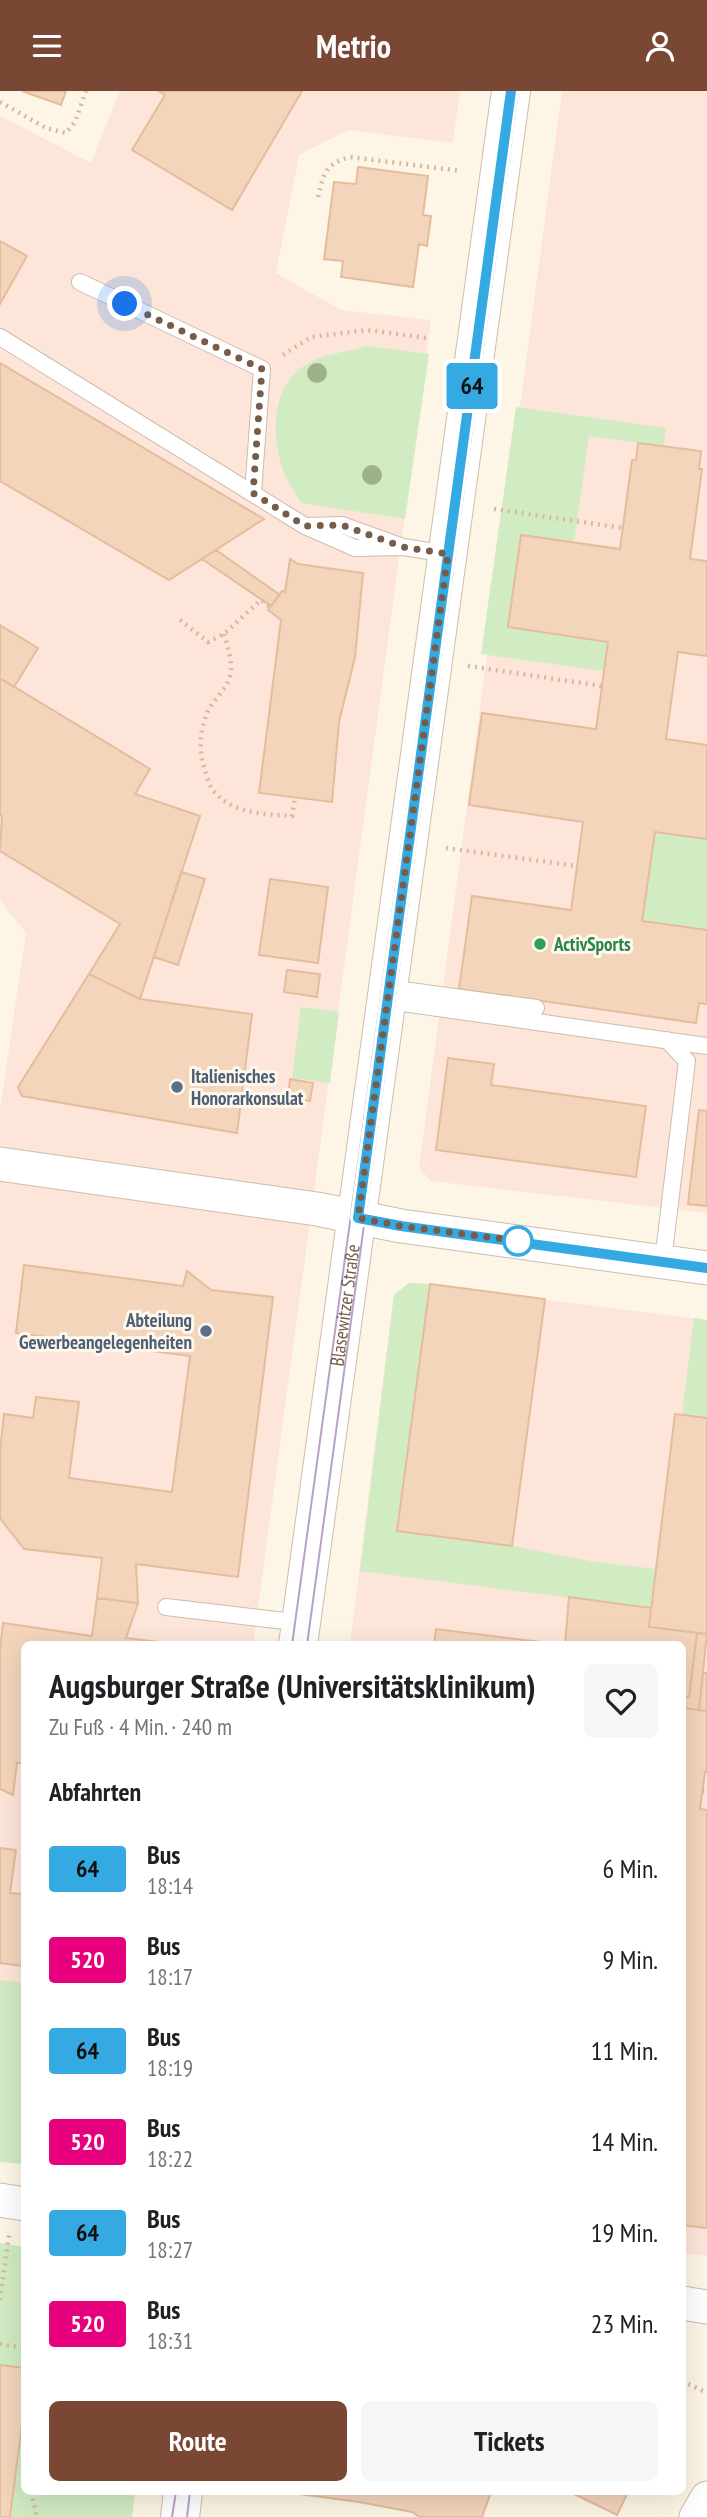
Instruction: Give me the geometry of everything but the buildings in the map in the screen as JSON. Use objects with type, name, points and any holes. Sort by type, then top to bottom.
[{"type":"street","name":"Blasewitzer Straße","points":[[300,1634],[511,91]]},
{"type":"street","points":[[0,1164],[317,1209],[401,1226],[707,1268]]},
{"type":"street","points":[[686,2304],[707,2307]]},
{"type":"street","points":[[180,2517],[183,2495]]},
{"type":"street","points":[[696,2517],[707,2498]]},
{"type":"lane","points":[[80,282],[262,369],[253,493]]},
{"type":"lane","points":[[0,337],[305,526],[355,548],[403,547],[448,554]]},
{"type":"lane","points":[[389,994],[536,1007]]},
{"type":"lane","points":[[389,994],[707,1046]]},
{"type":"lane","points":[[663,1262],[687,1061],[667,1040]]},
{"type":"lane","points":[[166,1607],[300,1634]]},
{"type":"path","points":[[0,101],[46,128],[66,133],[75,122],[86,91]]},
{"type":"path","points":[[318,197],[324,174],[333,162],[350,157],[463,172]]},
{"type":"path","points":[[262,369],[311,338],[367,330],[426,338]]},
{"type":"path","points":[[494,509],[623,528]]},
{"type":"path","points":[[180,620],[208,642],[224,635],[261,600],[270,607]]},
{"type":"path","points":[[224,635],[232,672],[222,693],[209,708],[201,728],[201,759],[212,789],[232,805],[260,814],[292,816],[295,797]]},
{"type":"path","points":[[435,656],[473,667],[602,687]]},
{"type":"path","points":[[410,841],[577,866]]},
{"type":"path","points":[[0,2300],[13,2202]]},
{"type":"path","points":[[0,2344],[21,2348]]},
{"type":"path","points":[[686,2383],[707,2393]]},
{"type":"path","points":[[33,2495],[37,2517]]},
{"type":"shaded area","points":[[120,91],[460,91],[453,143],[349,130],[299,155],[276,273],[341,310],[431,320],[254,1641],[21,1641],[21,1983],[0,1980],[0,1109],[26,933],[0,900],[0,116],[91,163]]},
{"type":"shaded area","points":[[562,91],[707,91],[707,1213],[431,1181],[419,1168]]},
{"type":"shaded area","points":[[409,1283],[707,1320],[707,2256],[686,2253],[686,1641],[351,1641],[394,1295]]},
{"type":"green space","points":[[368,346],[429,354],[405,519],[301,503],[280,460],[277,410],[289,381],[300,369],[315,360]]},
{"type":"green space","points":[[516,407],[666,428],[663,446],[589,436],[574,542],[521,535],[508,627],[608,642],[604,671],[481,654]]},
{"type":"green space","points":[[655,832],[707,839],[707,930],[642,921]]},
{"type":"green space","points":[[301,1007],[339,1012],[330,1083],[292,1078]]},
{"type":"green space","points":[[409,1283],[430,1284],[397,1531],[656,1569],[651,1608],[360,1571],[394,1295]]},
{"type":"green space","points":[[694,1318],[707,1320],[707,1418],[682,1415]]},
{"type":"green space","points":[[0,1980],[21,1983],[21,2164],[0,2162]]},
{"type":"green space","points":[[0,2243],[21,2246],[21,2368],[0,2364]]},
{"type":"green space","points":[[21,2432],[21,2495],[135,2495],[132,2517],[10,2517]]},
{"type":"tram line","points":[[293,1641],[505,91]]},
{"type":"tram line","points":[[308,1641],[518,91]]},
{"type":"tram line","points":[[172,2517],[176,2495]]},
{"type":"tram line","points":[[187,2517],[190,2495]]},
{"type":"bus line","name":"64","points":[[511,91],[358,1218],[707,1268]]},
{"type":"place","name":"ActivSports","points":[[540,944]]},
{"type":"place","name":"Italienisches Honorarkonsulat","points":[[177,1087]]},
{"type":"place","name":"Abteilung Gewerbeangelegenheiten","points":[[206,1331]]},
{"type":"route","points":[[125,304],[262,369],[253,493],[305,526],[342,525],[403,547],[448,554],[358,1218],[518,1241]]}]
